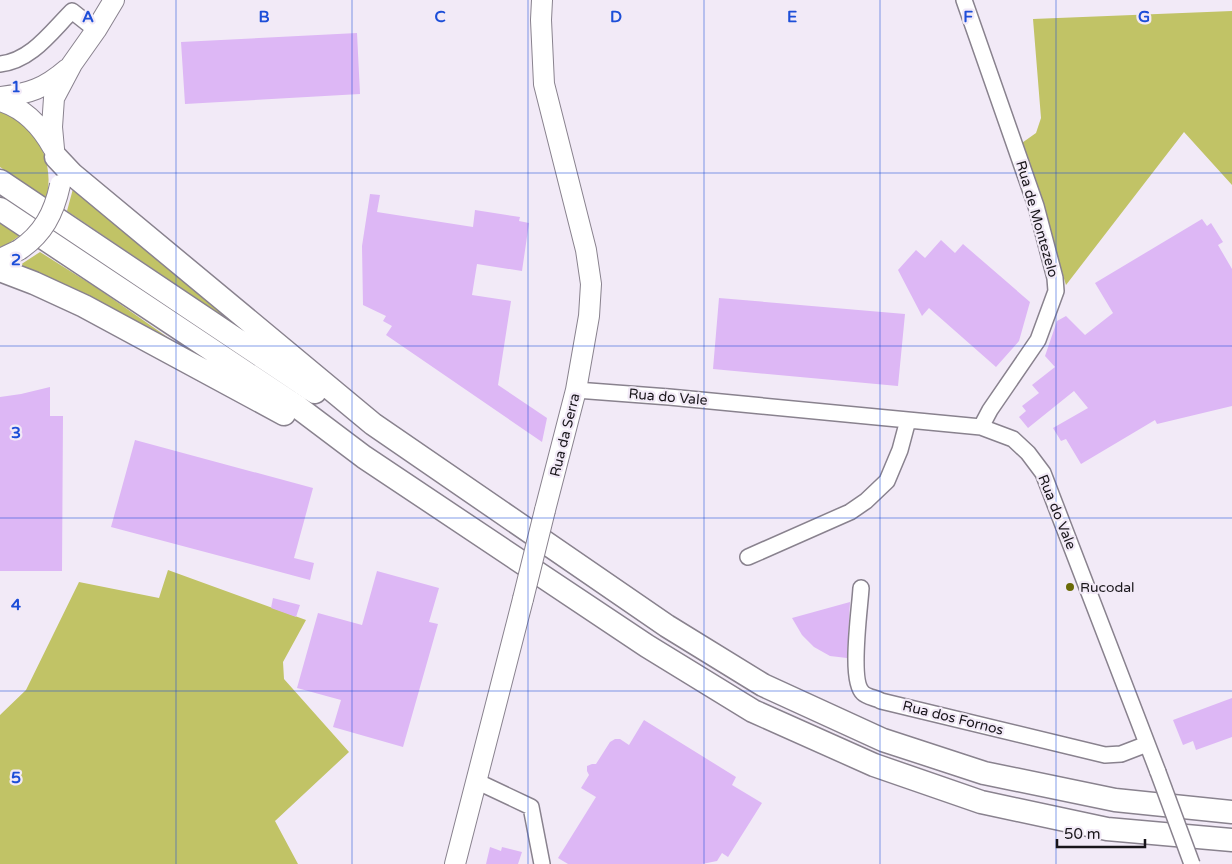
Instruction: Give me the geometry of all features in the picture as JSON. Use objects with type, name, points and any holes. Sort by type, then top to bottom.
[{"type":"highway","points":[[55,153],[72,174],[372,424],[667,626],[763,685],[882,740],[984,773],[1115,800],[1232,812]]},
{"type":"highway","points":[[0,181],[314,392],[372,424]]},
{"type":"highway","points":[[0,209],[299,408],[364,457],[647,646],[745,706],[874,765],[981,802],[1107,829],[1232,840]]},
{"type":"highway","points":[[0,270],[84,306],[364,457]]},
{"type":"main road","points":[[0,259],[32,241],[45,226],[56,203],[60,185],[52,126],[54,98],[72,64],[114,0]]},
{"type":"main road","name":"Rua da Serra","points":[[455,864],[576,390],[589,316],[591,284],[586,250],[568,186],[544,84],[542,0]]},
{"type":"main road","points":[[0,99],[42,87],[54,80],[72,64]]},
{"type":"main road","points":[[0,99],[24,112],[39,126],[55,153]]},
{"type":"street","name":"Rua de Montezelo","points":[[964,0],[1036,206],[1055,278],[1056,291],[1038,340],[990,410],[981,427]]},
{"type":"street","points":[[0,64],[20,59],[34,49],[76,6],[96,30]]},
{"type":"street","name":"Rua do Vale","points":[[576,390],[981,427],[1013,439],[1028,453],[1043,473],[1192,864]]},
{"type":"street","points":[[748,558],[850,512],[866,501],[886,481],[900,450],[908,420]]},
{"type":"street","name":"Rua dos Fornos","points":[[861,588],[856,662],[857,683],[863,693],[881,700],[1105,754],[1121,754],[1147,744]]},
{"type":"street","points":[[476,781],[531,808],[542,864]]},
{"type":"shaded area","points":[[1232,11],[1232,185],[1184,132],[1066,285],[1043,211],[1019,145],[1036,133],[1041,118],[1033,19]]},
{"type":"shaded area","points":[[0,112],[13,117],[24,125],[40,146],[48,171],[46,199],[0,167]]},
{"type":"shaded area","points":[[74,185],[264,344],[67,211]]},
{"type":"shaded area","points":[[0,223],[19,236],[0,247]]},
{"type":"shaded area","points":[[40,252],[97,288],[196,357],[20,265]]},
{"type":"shaded area","points":[[168,570],[306,620],[283,662],[284,679],[349,752],[275,821],[298,864],[0,864],[0,715],[26,690],[79,582],[159,598]]},
{"type":"building","points":[[357,33],[360,94],[185,104],[181,42]]},
{"type":"building","points":[[370,194],[380,195],[377,212],[473,227],[475,210],[520,217],[519,221],[529,223],[522,271],[477,264],[472,295],[511,301],[498,385],[547,418],[542,442],[386,335],[392,326],[383,321],[386,316],[363,305],[362,246]]},
{"type":"building","points":[[1202,219],[1207,226],[1211,223],[1223,242],[1218,245],[1232,269],[1232,406],[1157,424],[1155,420],[1081,464],[1066,439],[1061,441],[1053,428],[1088,408],[1074,391],[1028,428],[1019,417],[1026,411],[1022,406],[1039,393],[1032,385],[1055,367],[1045,356],[1057,321],[1066,316],[1085,335],[1113,313],[1095,283]]},
{"type":"building","points":[[941,240],[955,253],[963,244],[1030,302],[1019,341],[996,367],[929,308],[922,316],[898,270],[916,250],[925,258]]},
{"type":"building","points":[[719,298],[905,314],[898,386],[713,369]]},
{"type":"building","points":[[50,387],[50,416],[63,416],[62,571],[0,571],[0,397]]},
{"type":"building","points":[[135,440],[313,488],[294,558],[314,563],[310,580],[111,527]]},
{"type":"building","points":[[377,571],[439,588],[429,622],[438,624],[403,747],[333,727],[341,700],[297,688],[318,613],[362,625]]},
{"type":"building","points":[[273,598],[300,605],[296,617],[271,608]]},
{"type":"building","points":[[850,602],[847,658],[830,656],[814,647],[802,635],[792,618]]},
{"type":"building","points":[[1232,698],[1232,737],[1196,750],[1193,741],[1183,745],[1173,720]]},
{"type":"building","points":[[644,720],[736,777],[732,785],[762,803],[728,857],[722,853],[717,861],[702,864],[568,864],[558,858],[596,797],[581,788],[589,775],[587,766],[596,764],[610,742],[615,739],[620,739],[629,745]]},
{"type":"building","points":[[490,847],[501,851],[502,847],[522,852],[518,864],[486,864]]},
{"type":"place","name":"Rucodal","points":[[1070,587]]}]
